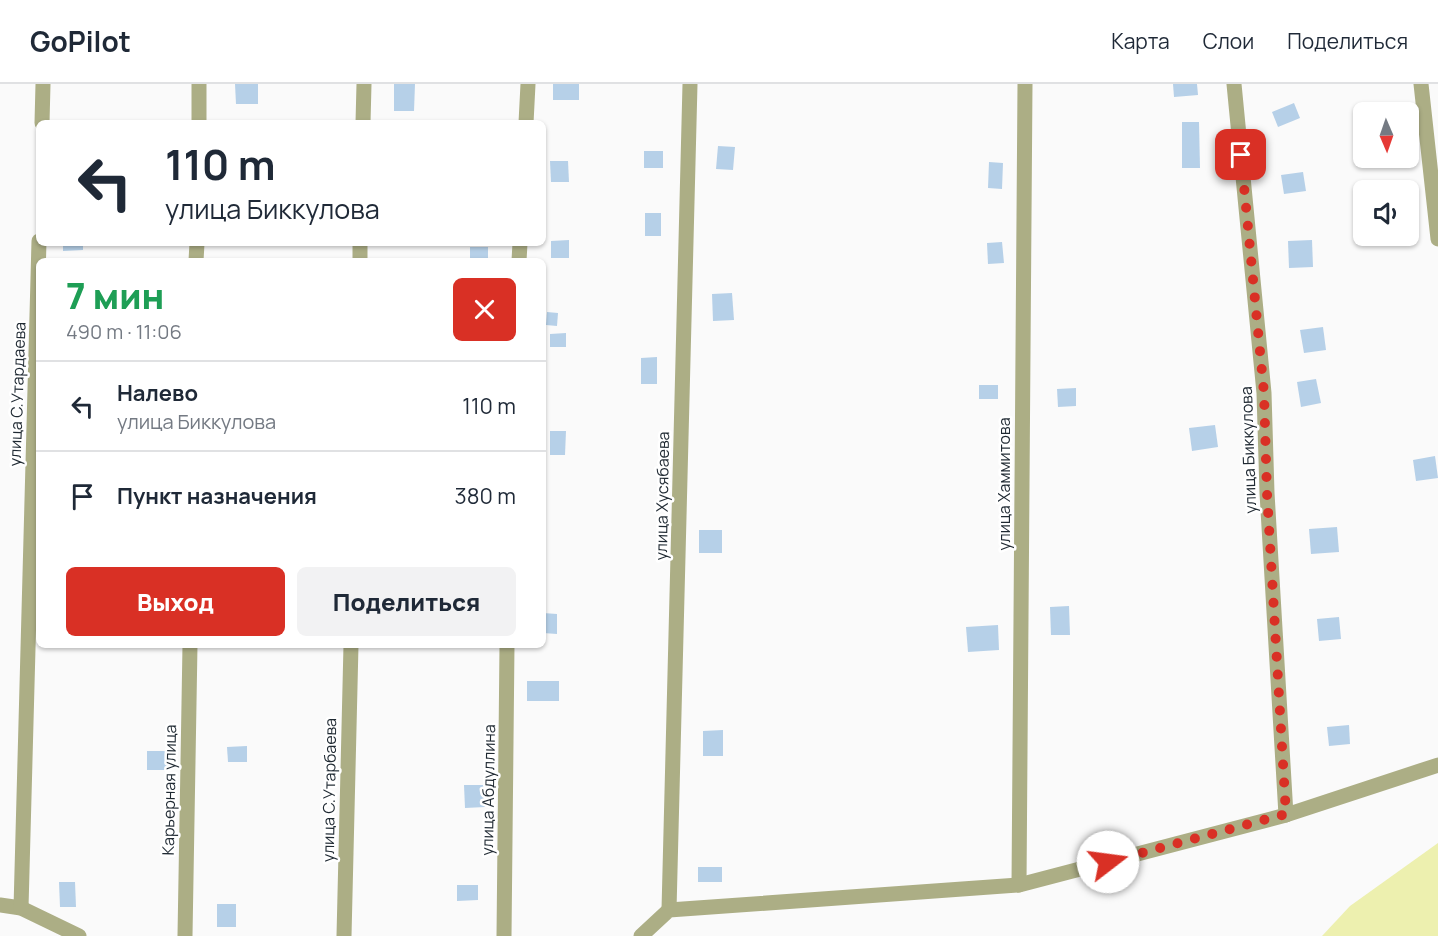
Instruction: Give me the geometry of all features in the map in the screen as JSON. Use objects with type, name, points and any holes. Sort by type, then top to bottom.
[{"type":"street","points":[[42,120],[43,84]]},
{"type":"street","points":[[199,120],[200,84]]},
{"type":"street","points":[[363,120],[364,84]]},
{"type":"street","points":[[526,120],[528,84]]},
{"type":"street","name":"улица Хусябаева","points":[[669,910],[690,84]]},
{"type":"street","name":"улица Хаммитова","points":[[1019,885],[1024,84]]},
{"type":"street","name":"улица Биккулова","points":[[1234,84],[1264,393],[1267,493],[1286,814]]},
{"type":"street","points":[[1421,84],[1438,239]]},
{"type":"street","name":"улица С.Утардаева","points":[[21,908],[36,352]]},
{"type":"street","name":"Карьерная улица","points":[[185,936],[190,648]]},
{"type":"street","name":"улица С.Утарбаева","points":[[344,936],[351,648]]},
{"type":"street","name":"улица Абдуллина","points":[[504,936],[507,648]]},
{"type":"street","points":[[641,936],[669,910],[1019,885],[1286,814],[1438,765]]},
{"type":"street","points":[[0,905],[21,908],[79,936]]},
{"type":"green space","points":[[1438,843],[1438,936],[1322,936],[1350,906]]},
{"type":"building","points":[[235,84],[258,84],[258,104],[236,104]]},
{"type":"building","points":[[394,84],[415,84],[414,111],[394,111]]},
{"type":"building","points":[[553,84],[579,84],[579,100],[553,100]]},
{"type":"building","points":[[1173,84],[1197,84],[1198,95],[1174,97]]},
{"type":"building","points":[[1294,103],[1300,118],[1278,127],[1272,112]]},
{"type":"building","points":[[1182,122],[1199,122],[1200,168],[1182,168]]},
{"type":"building","points":[[718,146],[735,147],[733,170],[716,169]]},
{"type":"building","points":[[644,151],[663,151],[663,168],[644,168]]},
{"type":"building","points":[[550,161],[568,161],[569,182],[551,182]]},
{"type":"building","points":[[989,162],[1003,163],[1002,189],[988,188]]},
{"type":"building","points":[[1303,172],[1306,191],[1284,194],[1281,175]]},
{"type":"building","points":[[645,213],[661,213],[661,236],[645,236]]},
{"type":"building","points":[[569,240],[569,258],[551,258],[551,241]]},
{"type":"building","points":[[1312,240],[1313,267],[1289,268],[1288,241]]},
{"type":"building","points":[[1002,242],[1004,263],[988,264],[987,243]]},
{"type":"building","points":[[63,246],[83,246],[83,250],[63,251]]},
{"type":"building","points":[[470,247],[488,247],[488,258],[470,258]]},
{"type":"building","points":[[732,293],[734,320],[713,321],[712,294]]},
{"type":"building","points":[[547,312],[558,313],[557,326],[546,325]]},
{"type":"building","points":[[1323,327],[1326,350],[1304,353],[1300,330]]},
{"type":"building","points":[[566,333],[566,347],[550,347],[550,334]]},
{"type":"building","points":[[657,357],[657,384],[641,384],[641,358]]},
{"type":"building","points":[[1316,379],[1321,403],[1301,407],[1297,382]]},
{"type":"building","points":[[979,385],[998,385],[998,399],[979,399]]},
{"type":"building","points":[[1076,388],[1076,406],[1058,407],[1057,389]]},
{"type":"building","points":[[1215,425],[1218,447],[1192,451],[1189,428]]},
{"type":"building","points":[[550,431],[566,431],[565,455],[550,455]]},
{"type":"building","points":[[1435,456],[1438,478],[1416,481],[1413,460]]},
{"type":"building","points":[[1337,527],[1339,552],[1311,554],[1309,529]]},
{"type":"building","points":[[699,530],[722,530],[722,553],[699,553]]},
{"type":"building","points":[[1069,606],[1070,635],[1051,635],[1050,607]]},
{"type":"building","points":[[546,613],[557,614],[557,634],[546,633]]},
{"type":"building","points":[[1339,617],[1341,639],[1319,641],[1317,619]]},
{"type":"building","points":[[998,625],[999,650],[968,652],[966,627]]},
{"type":"building","points":[[527,681],[559,681],[559,701],[527,701]]},
{"type":"building","points":[[1349,725],[1350,744],[1329,746],[1327,727]]},
{"type":"building","points":[[723,730],[723,756],[703,756],[703,731]]},
{"type":"building","points":[[247,746],[247,762],[228,762],[227,747]]},
{"type":"building","points":[[147,751],[169,751],[169,770],[147,770]]},
{"type":"building","points":[[464,785],[484,785],[485,807],[465,808]]},
{"type":"building","points":[[698,867],[722,867],[722,882],[698,882]]},
{"type":"building","points":[[59,882],[75,882],[76,907],[60,907]]},
{"type":"building","points":[[457,885],[478,885],[478,900],[457,901]]},
{"type":"building","points":[[217,904],[236,904],[236,927],[217,927]]},
{"type":"route","points":[[1108,862],[1286,814],[1267,493],[1264,393],[1241,155]]}]
